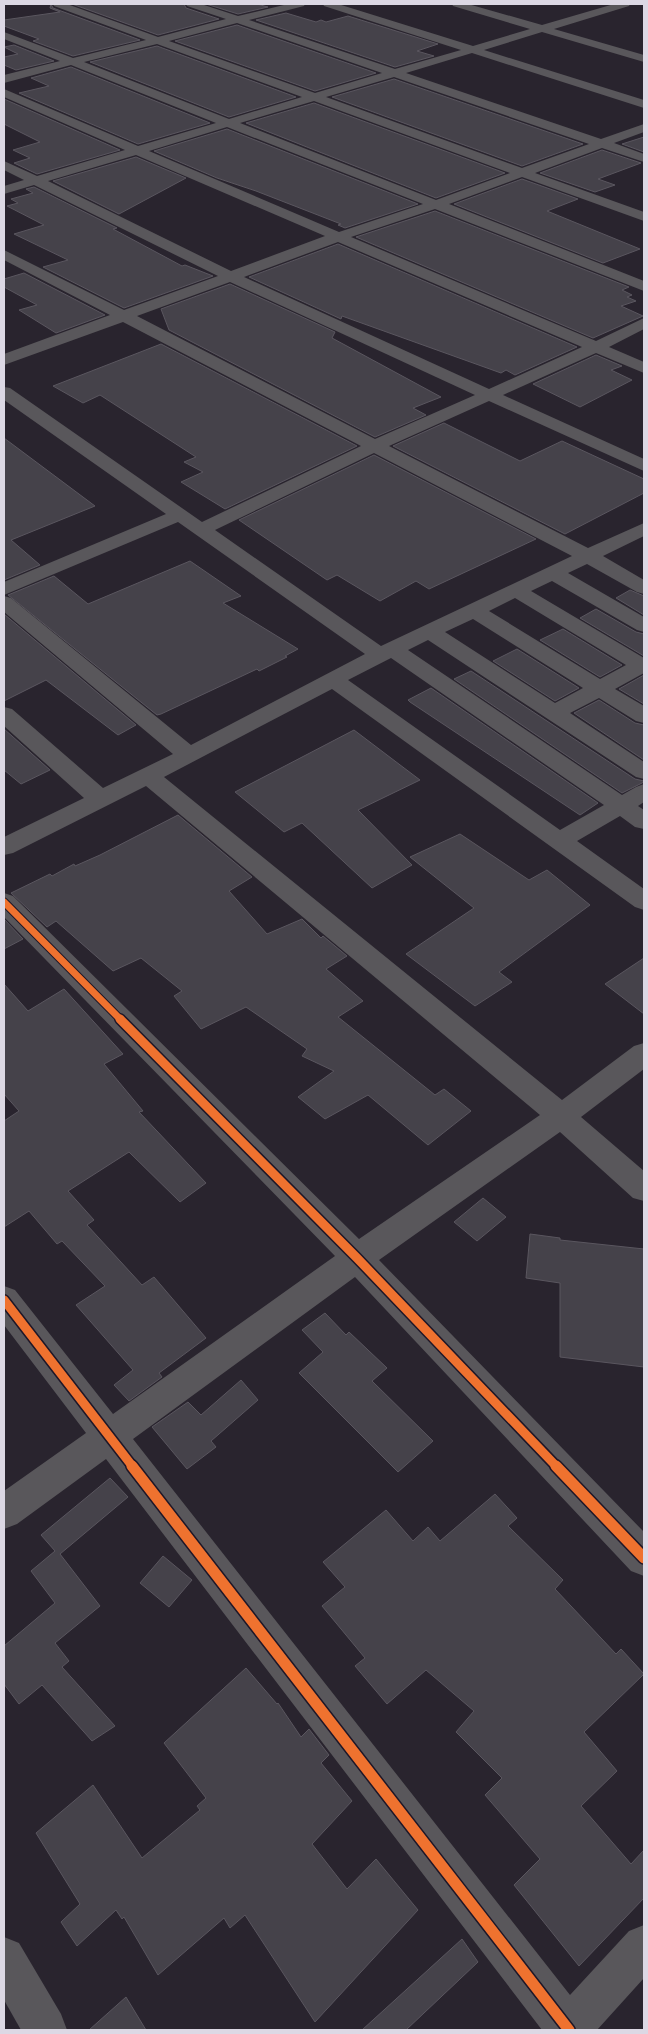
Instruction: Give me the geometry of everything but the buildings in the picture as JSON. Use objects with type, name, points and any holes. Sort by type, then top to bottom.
[{"type":"street","points":[[58,4],[644,216]]},
{"type":"street","points":[[191,4],[644,158]]},
{"type":"street","points":[[4,78],[300,4]]},
{"type":"street","points":[[328,4],[644,104]]},
{"type":"street","points":[[457,4],[644,59]]},
{"type":"street","points":[[4,190],[629,4]]},
{"type":"street","points":[[4,35],[644,286]]},
{"type":"street","points":[[4,93],[644,368]]},
{"type":"street","points":[[4,360],[337,237],[525,173],[644,128]]},
{"type":"street","points":[[4,165],[230,276],[644,466]]},
{"type":"street","points":[[4,254],[586,555],[644,588]]},
{"type":"street","points":[[202,529],[374,446],[597,347],[644,323]]},
{"type":"street","points":[[4,392],[179,515],[644,821]]},
{"type":"street","points":[[4,589],[179,515]]},
{"type":"street","points":[[4,847],[189,756],[386,652],[586,555],[644,530]]},
{"type":"street","points":[[552,572],[644,626]]},
{"type":"street","points":[[515,590],[643,665]]},
{"type":"street","points":[[4,602],[189,756]]},
{"type":"street","points":[[473,610],[644,716]]},
{"type":"street","points":[[429,631],[644,772]]},
{"type":"street","points":[[554,713],[643,665]]},
{"type":"street","points":[[333,680],[644,900]]},
{"type":"street","points":[[4,714],[100,799]]},
{"type":"street","points":[[147,775],[561,1116],[644,1189]]},
{"type":"street","points":[[561,840],[644,792]]},
{"type":"street","points":[[4,902],[357,1258],[644,1558]]},
{"type":"street","points":[[4,1512],[357,1258],[561,1116],[644,1054]]},
{"type":"street","points":[[4,1300],[569,2030],[644,1946]]},
{"type":"street","points":[[4,1958],[45,2030]]},
{"type":"cycle path","points":[[4,902],[357,1258],[644,1558]]},
{"type":"cycle path","points":[[4,1300],[569,2030]]}]
